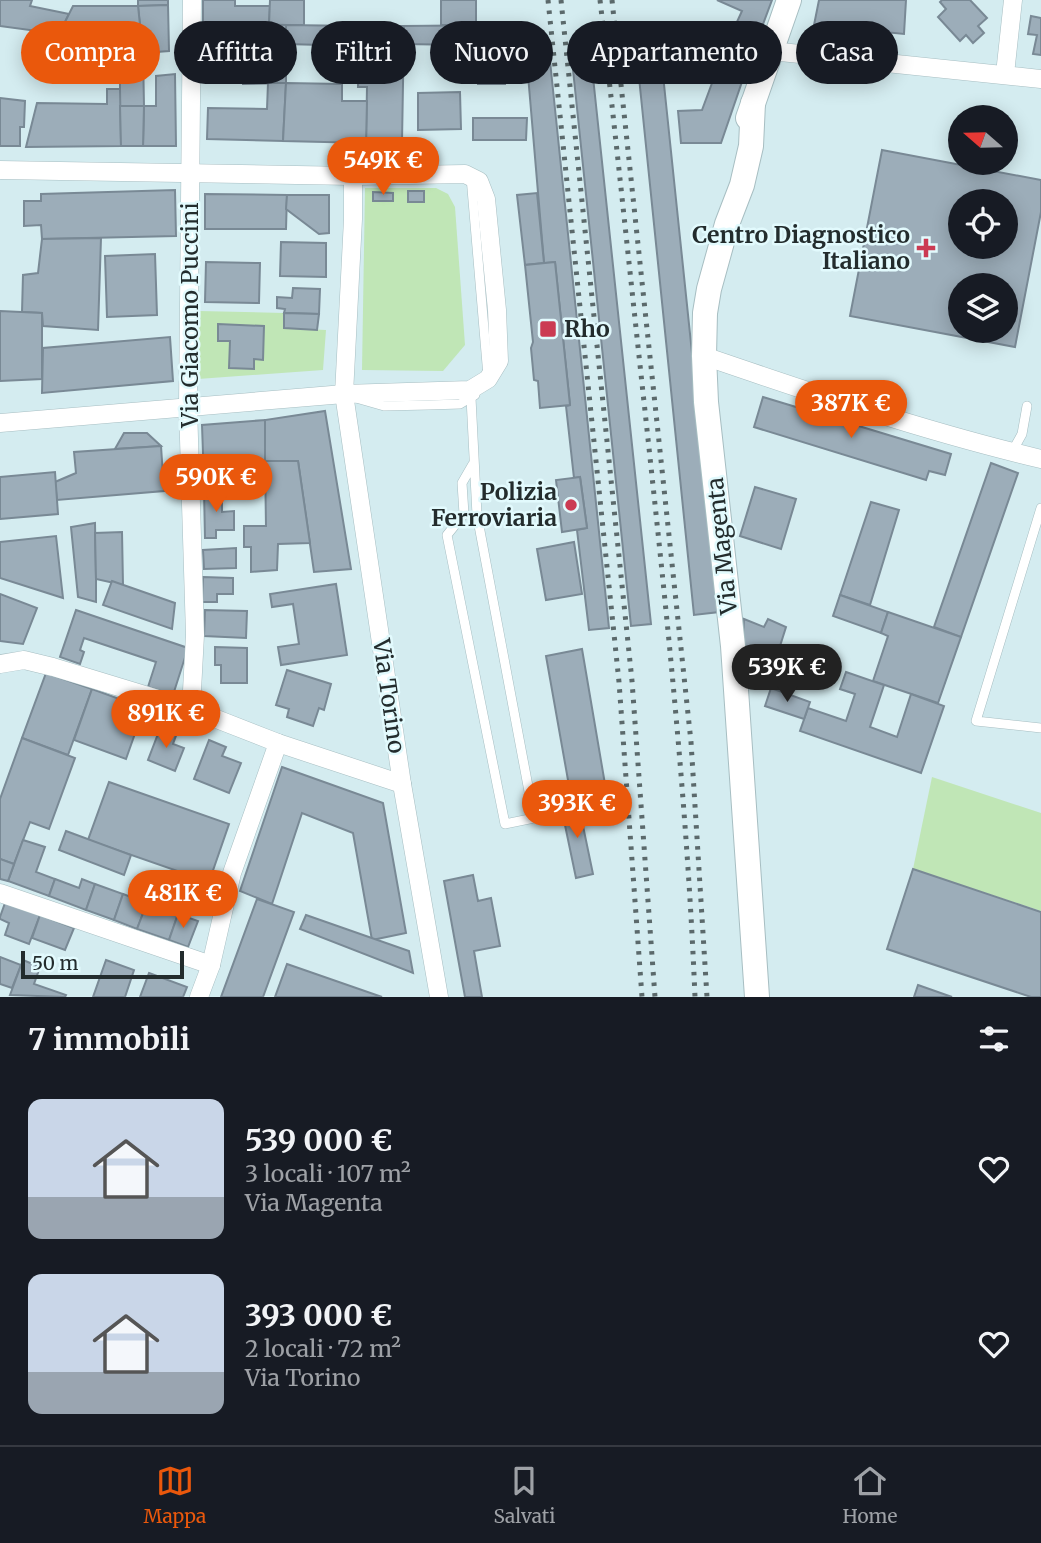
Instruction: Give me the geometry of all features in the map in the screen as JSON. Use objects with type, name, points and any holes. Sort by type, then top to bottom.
[{"type":"street","name":"Via Giacomo Puccini","points":[[191,709],[195,635],[188,406],[192,0]]},
{"type":"street","name":"Via Magenta","points":[[782,21],[789,0]]},
{"type":"street","points":[[1005,74],[1013,0]]},
{"type":"street","points":[[782,52],[1041,79]]},
{"type":"street","name":"Via Magenta","points":[[757,997],[733,646],[706,402],[704,356],[705,313],[709,289],[727,224],[743,185],[751,146],[753,103],[760,84]]},
{"type":"street","points":[[0,170],[353,176],[465,174],[479,181],[486,199],[499,360],[488,379],[470,390],[344,394],[0,423]]},
{"type":"street","name":"Via Torino","points":[[353,176],[344,394],[402,783],[439,997]]},
{"type":"street","points":[[704,356],[813,393],[1041,459]]},
{"type":"street","points":[[0,664],[24,660],[53,667],[191,709],[278,743],[402,783]]},
{"type":"street","points":[[199,997],[211,965],[232,873],[278,743]]},
{"type":"street","points":[[0,893],[211,965]]},
{"type":"lane","points":[[344,394],[384,406],[460,404],[482,390],[488,379]]},
{"type":"lane","points":[[471,398],[477,515],[534,818],[505,824],[447,535],[464,514],[462,483],[473,464]]},
{"type":"lane","points":[[1012,452],[1022,434],[1027,406]]},
{"type":"lane","points":[[1041,508],[976,721],[1041,728]]},
{"type":"green space","points":[[365,188],[436,188],[448,194],[455,207],[465,345],[443,371],[362,370]]},
{"type":"green space","points":[[199,311],[284,313],[284,328],[326,330],[323,370],[198,379]]},
{"type":"green space","points":[[932,777],[1041,813],[1041,911],[913,869]]},
{"type":"building","points":[[0,0],[32,0],[30,6],[69,14],[66,21],[21,21],[21,29],[0,26]]},
{"type":"building","points":[[138,0],[168,0],[168,5],[138,6]]},
{"type":"building","points":[[203,0],[235,0],[235,6],[270,6],[269,21],[203,21]]},
{"type":"building","points":[[270,0],[304,0],[304,25],[297,25],[297,21],[269,21]]},
{"type":"building","points":[[441,0],[476,0],[476,21],[441,21]]},
{"type":"building","points":[[717,0],[772,0],[764,21],[737,21],[742,11]]},
{"type":"building","points":[[819,0],[906,0],[904,34],[898,33],[898,21],[815,21]]},
{"type":"building","points":[[970,0],[987,18],[978,26],[984,33],[973,43],[966,35],[960,41],[938,17],[946,9],[940,2]]},
{"type":"building","points":[[168,5],[169,51],[160,52],[160,21],[140,21],[138,6]]},
{"type":"building","points":[[73,6],[138,6],[140,21],[66,21]]},
{"type":"building","points":[[1031,16],[1041,18],[1041,55],[1033,54],[1037,35],[1028,34]]},
{"type":"building","points":[[297,25],[311,25],[311,45],[297,44]]},
{"type":"building","points":[[416,26],[430,26],[430,44],[416,44]]},
{"type":"building","points":[[174,74],[176,146],[143,146],[144,106],[156,106],[156,84],[160,84],[160,76]]},
{"type":"building","points":[[120,84],[144,84],[144,106],[120,106]]},
{"type":"building","points":[[268,84],[286,84],[283,141],[207,139],[208,108],[267,109]]},
{"type":"building","points":[[286,84],[342,84],[342,101],[367,101],[366,143],[283,141]]},
{"type":"building","points":[[358,84],[403,84],[402,142],[366,143],[367,87],[358,87]]},
{"type":"building","points":[[529,84],[552,84],[609,628],[589,630],[577,530],[587,528],[580,477],[574,478],[566,406],[570,405],[555,262],[544,263]]},
{"type":"building","points":[[575,84],[594,84],[651,624],[631,626]]},
{"type":"building","points":[[640,84],[664,84],[719,612],[694,615]]},
{"type":"building","points":[[712,84],[741,84],[721,143],[681,143],[678,111],[702,110]]},
{"type":"building","points":[[107,89],[120,89],[121,146],[26,147],[37,103],[107,104]]},
{"type":"building","points":[[460,92],[461,129],[418,130],[418,93]]},
{"type":"building","points":[[0,98],[25,101],[20,146],[0,146]]},
{"type":"building","points":[[120,106],[144,106],[143,146],[121,146]]},
{"type":"building","points":[[473,118],[527,118],[526,140],[473,140]]},
{"type":"building","points":[[882,150],[948,162],[948,175],[1014,175],[1041,180],[1041,212],[1018,331],[1018,273],[948,273],[948,334],[850,316]]},
{"type":"building","points":[[175,190],[176,236],[42,239],[41,225],[24,226],[24,201],[41,201],[41,194]]},
{"type":"building","points":[[408,191],[424,191],[424,202],[408,202]]},
{"type":"building","points":[[373,192],[393,193],[393,201],[373,201]]},
{"type":"building","points":[[537,193],[544,263],[525,265],[517,195]]},
{"type":"building","points":[[205,194],[287,195],[286,229],[205,229]]},
{"type":"building","points":[[287,195],[329,195],[329,233],[319,234],[286,209]]},
{"type":"building","points":[[101,238],[98,330],[43,326],[42,313],[22,312],[23,275],[38,273],[42,239]]},
{"type":"building","points":[[281,242],[326,243],[326,277],[280,276]]},
{"type":"building","points":[[155,254],[157,315],[107,317],[105,256]]},
{"type":"building","points":[[206,262],[260,263],[259,303],[205,302]]},
{"type":"building","points":[[555,262],[570,405],[540,408],[538,381],[534,380],[525,265]]},
{"type":"building","points":[[293,288],[320,289],[319,314],[284,313],[285,309],[277,308],[277,297],[292,298]]},
{"type":"building","points":[[0,311],[42,313],[42,379],[0,381]]},
{"type":"building","points":[[284,313],[319,314],[317,330],[284,328]]},
{"type":"building","points":[[218,324],[264,326],[263,360],[254,359],[254,369],[229,368],[230,341],[218,341]]},
{"type":"building","points":[[170,337],[173,381],[42,393],[43,348]]},
{"type":"building","points":[[994,343],[1016,343],[1015,347]]},
{"type":"building","points":[[763,397],[951,454],[945,475],[929,471],[926,480],[754,427]]},
{"type":"building","points":[[325,411],[351,569],[314,572],[298,461],[265,461],[265,420]]},
{"type":"building","points":[[265,420],[265,461],[236,463],[237,477],[204,481],[202,425]]},
{"type":"building","points":[[124,433],[147,433],[161,446],[115,449]]},
{"type":"building","points":[[161,446],[164,491],[57,500],[55,482],[76,473],[74,452]]},
{"type":"building","points":[[265,461],[298,461],[310,543],[278,544],[277,570],[251,572],[251,547],[244,547],[244,526],[266,526]]},
{"type":"building","points":[[991,463],[1018,473],[961,637],[934,627]]},
{"type":"building","points":[[55,472],[58,514],[0,519],[0,477]]},
{"type":"building","points":[[580,477],[587,528],[562,532],[556,480]]},
{"type":"building","points":[[755,487],[796,499],[781,549],[740,536]]},
{"type":"building","points":[[222,489],[222,512],[234,511],[234,530],[216,530],[216,538],[205,538],[204,490]]},
{"type":"building","points":[[871,502],[899,510],[870,605],[840,595]]},
{"type":"building","points":[[95,523],[96,602],[78,597],[71,527]]},
{"type":"building","points":[[122,532],[123,585],[96,579],[95,533]]},
{"type":"building","points":[[56,536],[63,598],[0,578],[0,542]]},
{"type":"building","points":[[574,542],[582,594],[546,600],[537,549]]},
{"type":"building","points":[[236,548],[236,568],[204,569],[203,550]]},
{"type":"building","points":[[203,577],[233,578],[233,594],[217,594],[217,602],[202,602]]},
{"type":"building","points":[[112,581],[175,603],[172,629],[103,605]]},
{"type":"building","points":[[336,584],[347,655],[281,665],[278,647],[299,644],[293,604],[272,607],[270,594]]},
{"type":"building","points":[[0,594],[37,608],[23,644],[0,641]]},
{"type":"building","points":[[840,595],[888,612],[881,633],[833,616]]},
{"type":"building","points":[[76,610],[188,648],[173,695],[148,687],[156,662],[84,638],[80,650],[84,652],[80,664],[60,657]]},
{"type":"building","points":[[205,610],[247,611],[246,638],[204,636]]},
{"type":"building","points":[[888,612],[961,637],[938,703],[873,681],[888,636],[881,633]]},
{"type":"building","points":[[744,619],[764,627],[768,619],[786,627],[774,665],[757,655],[742,655]]},
{"type":"building","points":[[215,647],[247,648],[247,683],[221,683],[221,665],[215,665]]},
{"type":"building","points":[[582,649],[606,790],[571,797],[546,656]]},
{"type":"building","points":[[287,670],[331,684],[324,710],[319,708],[313,726],[287,717],[289,709],[276,705]]},
{"type":"building","points":[[846,672],[884,685],[870,727],[897,737],[911,694],[944,706],[921,773],[800,731],[808,708],[846,721],[855,694],[840,689]]},
{"type":"building","points":[[46,673],[92,689],[68,755],[22,738]]},
{"type":"building","points":[[771,688],[810,702],[804,719],[765,706]]},
{"type":"building","points":[[92,689],[144,708],[126,759],[74,740]]},
{"type":"building","points":[[161,726],[177,733],[173,744],[184,748],[175,771],[148,760]]},
{"type":"building","points":[[22,738],[75,758],[49,829],[30,822],[14,864],[0,859],[0,799]]},
{"type":"building","points":[[209,740],[226,747],[222,756],[241,763],[229,793],[194,779]]},
{"type":"building","points":[[282,767],[383,803],[406,933],[372,940],[353,833],[302,813],[272,904],[240,891]]},
{"type":"building","points":[[109,782],[229,824],[209,882],[88,840]]},
{"type":"building","points":[[578,802],[593,874],[576,878],[561,806]]},
{"type":"building","points":[[66,831],[131,855],[124,875],[59,850]]},
{"type":"building","points":[[23,840],[45,847],[36,872],[55,879],[49,896],[8,881]]},
{"type":"building","points":[[0,859],[14,864],[8,881],[0,879]]},
{"type":"building","points":[[913,869],[1041,912],[1041,997],[1031,997],[887,949]]},
{"type":"building","points":[[473,875],[478,901],[491,898],[500,946],[474,951],[482,997],[465,997],[444,881]]},
{"type":"building","points":[[55,879],[79,888],[82,879],[95,884],[86,910],[49,896]]},
{"type":"building","points":[[95,884],[123,894],[114,920],[86,910]]},
{"type":"building","points":[[123,894],[147,903],[137,929],[114,920]]},
{"type":"building","points":[[257,899],[294,912],[263,997],[221,997]]},
{"type":"building","points":[[5,903],[40,915],[29,944],[5,935],[9,923],[0,917]]},
{"type":"building","points":[[147,903],[178,914],[169,940],[137,929]]},
{"type":"building","points":[[178,914],[198,921],[188,947],[169,940]]},
{"type":"building","points":[[40,915],[74,928],[65,950],[32,938]]},
{"type":"building","points":[[306,915],[409,951],[413,973],[300,929]]},
{"type":"building","points":[[0,957],[21,965],[12,988],[0,984]]},
{"type":"building","points":[[23,960],[40,967],[34,984],[66,995],[65,997],[10,995]]},
{"type":"building","points":[[106,960],[134,970],[125,997],[93,997]]},
{"type":"building","points":[[287,964],[382,997],[275,997]]},
{"type":"building","points":[[149,973],[187,987],[183,997],[140,997]]},
{"type":"building","points":[[918,985],[952,997],[914,997]]},
{"type":"railway","points":[[548,0],[619,682],[642,997]]},
{"type":"railway","points":[[561,0],[632,681],[655,997]]},
{"type":"railway","points":[[600,0],[668,630],[687,850],[695,997]]},
{"type":"railway","points":[[612,0],[691,742],[707,997]]},
{"type":"place","name":"Centro Diagnostico Italiano","points":[[926,248]]},
{"type":"place","name":"Rho","points":[[548,329]]},
{"type":"place","name":"Polizia Ferroviaria","points":[[571,505]]}]
